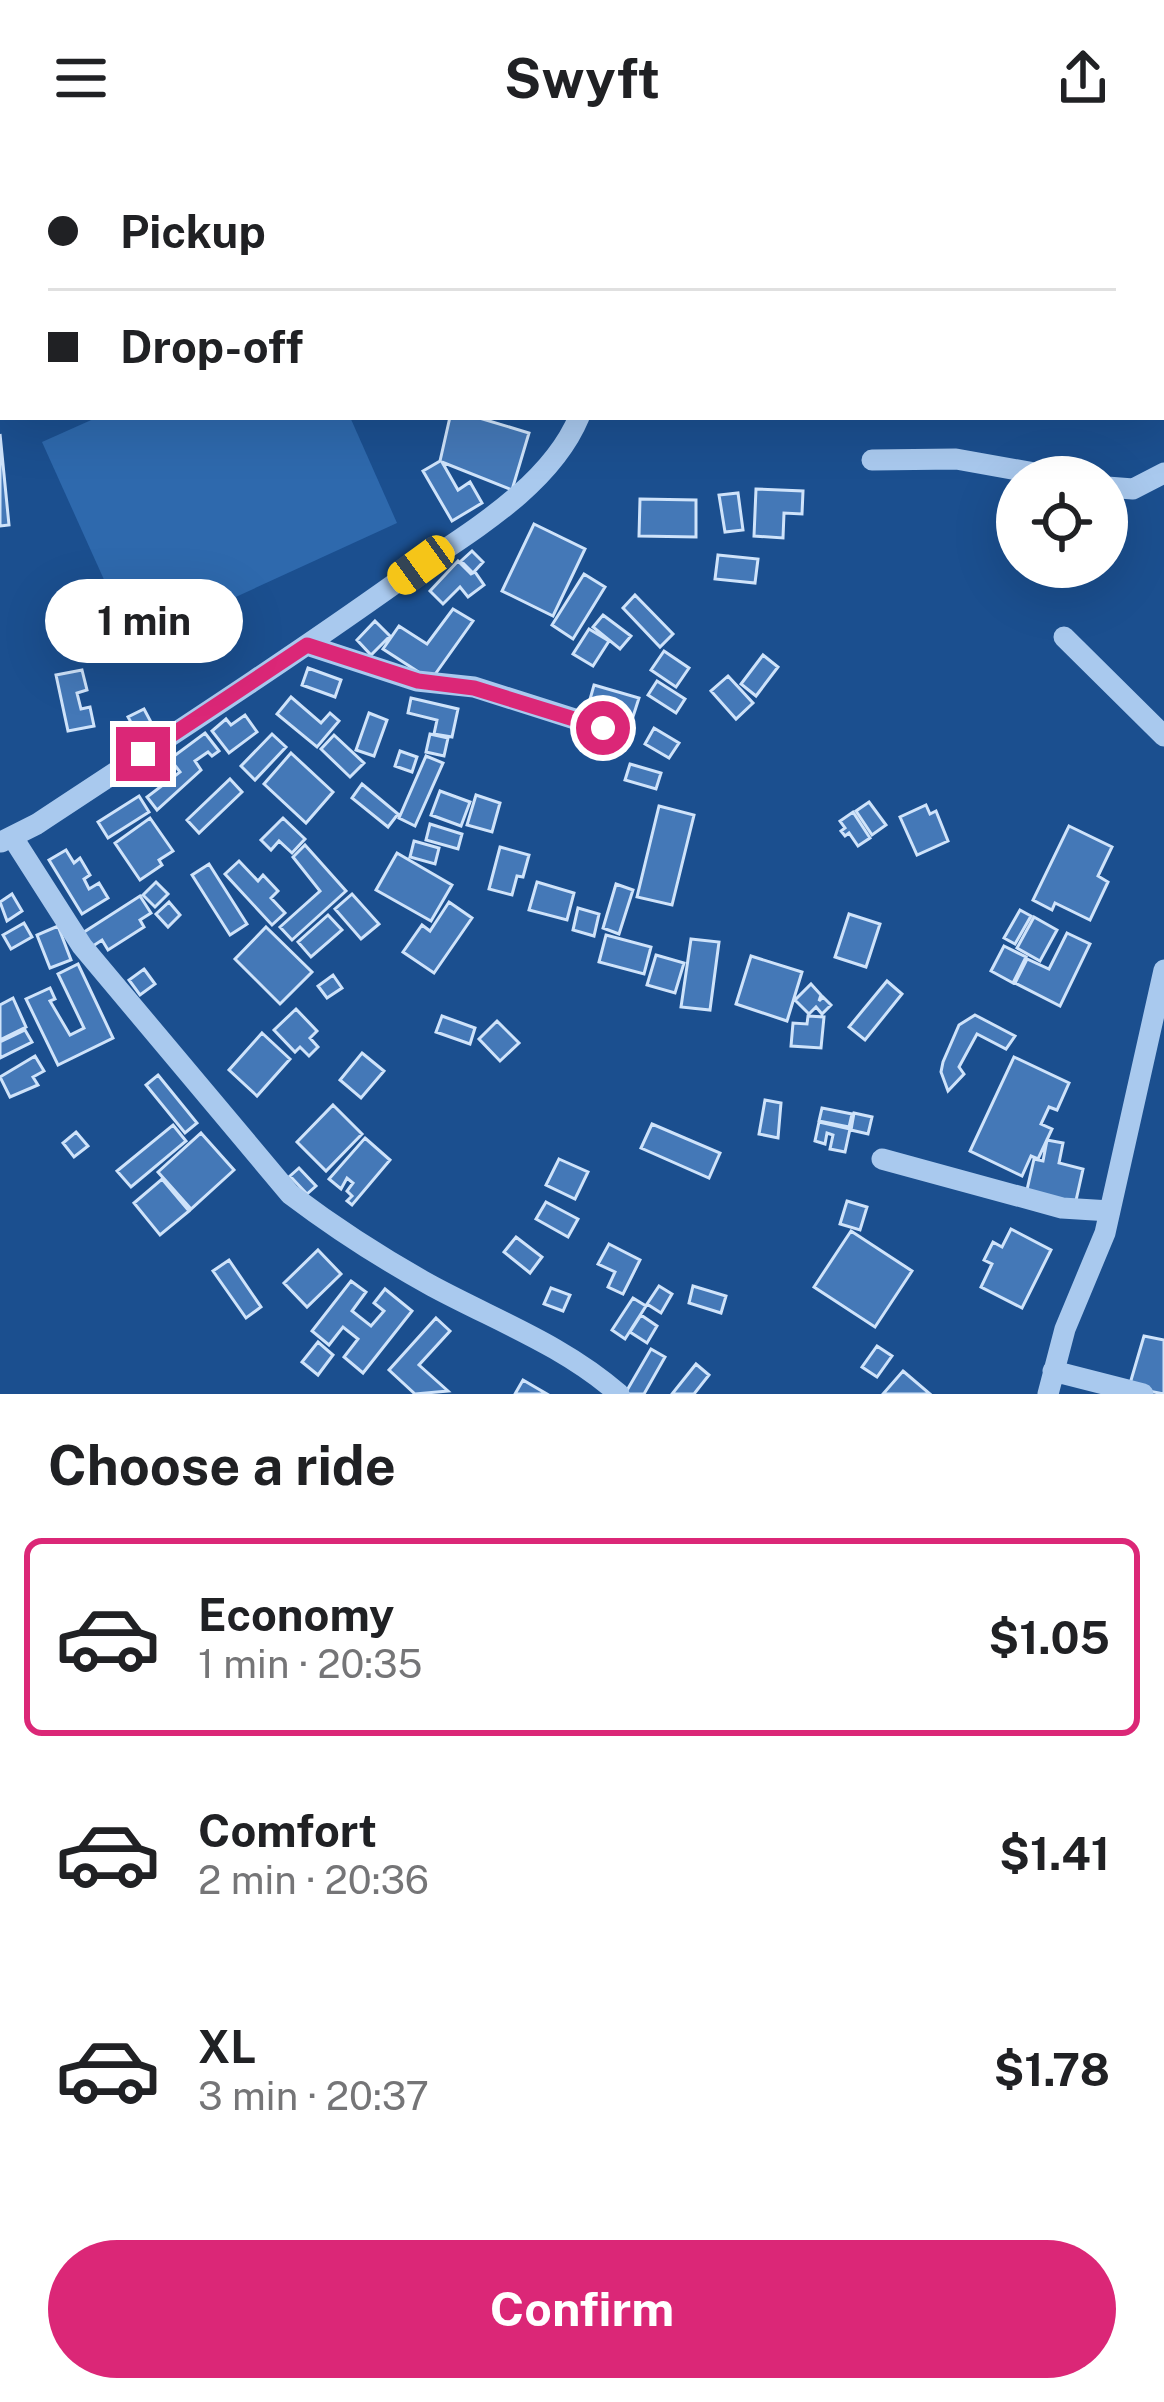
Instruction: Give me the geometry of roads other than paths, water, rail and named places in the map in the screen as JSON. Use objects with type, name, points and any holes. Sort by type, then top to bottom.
[{"type":"street","points":[[577,420],[556,458],[525,487],[307,645],[6,840],[82,946],[290,1194],[326,1222],[432,1286],[556,1347],[619,1394]]},
{"type":"street","points":[[872,460],[956,459],[996,466]]},
{"type":"street","points":[[1128,489],[1164,473]]},
{"type":"street","points":[[1064,637],[1164,736]]},
{"type":"street","points":[[307,645],[418,681],[474,688],[603,728]]},
{"type":"street","points":[[1143,1394],[1051,1383],[1074,1304],[1100,1252],[1164,970]]},
{"type":"street","points":[[882,1159],[1062,1208],[1110,1211]]}]
